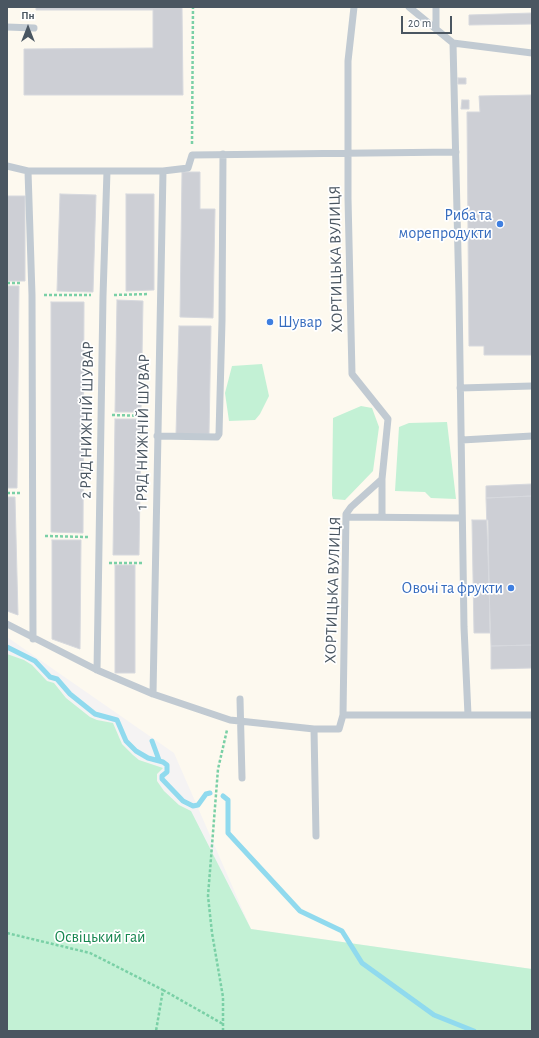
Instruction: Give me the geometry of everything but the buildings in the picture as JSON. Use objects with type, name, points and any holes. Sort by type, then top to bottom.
[{"type":"lane","name":"ХОРТИЦЬКА ВУЛИЦЯ","points":[[343,715],[346,517],[351,507],[382,480],[388,419],[352,374],[348,61],[354,7]]},
{"type":"lane","points":[[409,7],[453,43],[532,53]]},
{"type":"lane","points":[[436,7],[436,28]]},
{"type":"lane","points":[[7,27],[34,28]]},
{"type":"lane","points":[[453,43],[462,440],[464,627],[468,715]]},
{"type":"lane","points":[[7,166],[28,171],[163,171],[188,168],[192,155],[456,152]]},
{"type":"lane","points":[[157,436],[217,437],[219,434],[223,154]]},
{"type":"lane","points":[[28,171],[32,295],[32,638]]},
{"type":"lane","name":"2 РЯД НИЖНІЙ ШУВАР","points":[[97,670],[107,171]]},
{"type":"lane","name":"1 РЯД НИЖНІЙ ШУВАР","points":[[153,694],[157,416],[163,171]]},
{"type":"lane","points":[[460,388],[532,386]]},
{"type":"lane","points":[[462,440],[532,436]]},
{"type":"lane","points":[[382,480],[382,518]]},
{"type":"lane","points":[[346,517],[462,518]]},
{"type":"lane","points":[[7,624],[97,670],[153,694],[230,720],[314,729],[339,729],[343,715],[532,714]]},
{"type":"lane","points":[[240,699],[242,778]]},
{"type":"lane","points":[[314,729],[316,836]]},
{"type":"path","points":[[192,155],[193,7]]},
{"type":"path","points":[[101,415],[157,416]]},
{"type":"path","points":[[32,536],[99,537]]},
{"type":"path","points":[[99,563],[155,563]]},
{"type":"path","points":[[222,1031],[223,996],[212,933],[208,896],[218,769],[230,720]]},
{"type":"path","points":[[7,933],[90,953],[163,990],[223,1024]]},
{"type":"path","points":[[156,1031],[163,990]]},
{"type":"shaded area","name":"Шувар","points":[[7,7],[532,7],[532,969],[251,929],[174,753],[7,637]]},
{"type":"green space","points":[[262,364],[269,396],[260,414],[255,420],[229,421],[225,393],[232,366]]},
{"type":"green space","points":[[361,406],[372,408],[379,427],[373,471],[345,500],[333,499],[333,418]]},
{"type":"green space","points":[[447,422],[456,499],[431,498],[425,492],[395,491],[399,427],[409,423]]},
{"type":"green space","name":"Освіцький гай","points":[[7,654],[24,660],[32,665],[47,681],[54,683],[66,698],[90,717],[113,723],[122,744],[139,760],[163,768],[157,774],[157,781],[164,791],[179,805],[191,811],[251,929],[532,969],[532,1031],[7,1031]]},
{"type":"waterway","points":[[7,647],[35,661],[50,677],[57,679],[70,694],[95,714],[117,720],[126,741],[136,751],[148,758],[163,762],[167,765],[167,772],[162,776],[162,779],[183,801],[193,806],[198,805],[206,794],[210,793]]},
{"type":"waterway","points":[[152,741],[159,760]]},
{"type":"waterway","points":[[223,796],[228,800],[228,833],[300,911],[342,931],[362,963],[434,1015],[474,1031]]},
{"type":"place","name":"Риба та морепродукти","points":[[500,224]]},
{"type":"place","name":"Шувар","points":[[270,322]]},
{"type":"place","name":"Овочі та фрукти","points":[[511,588]]}]
